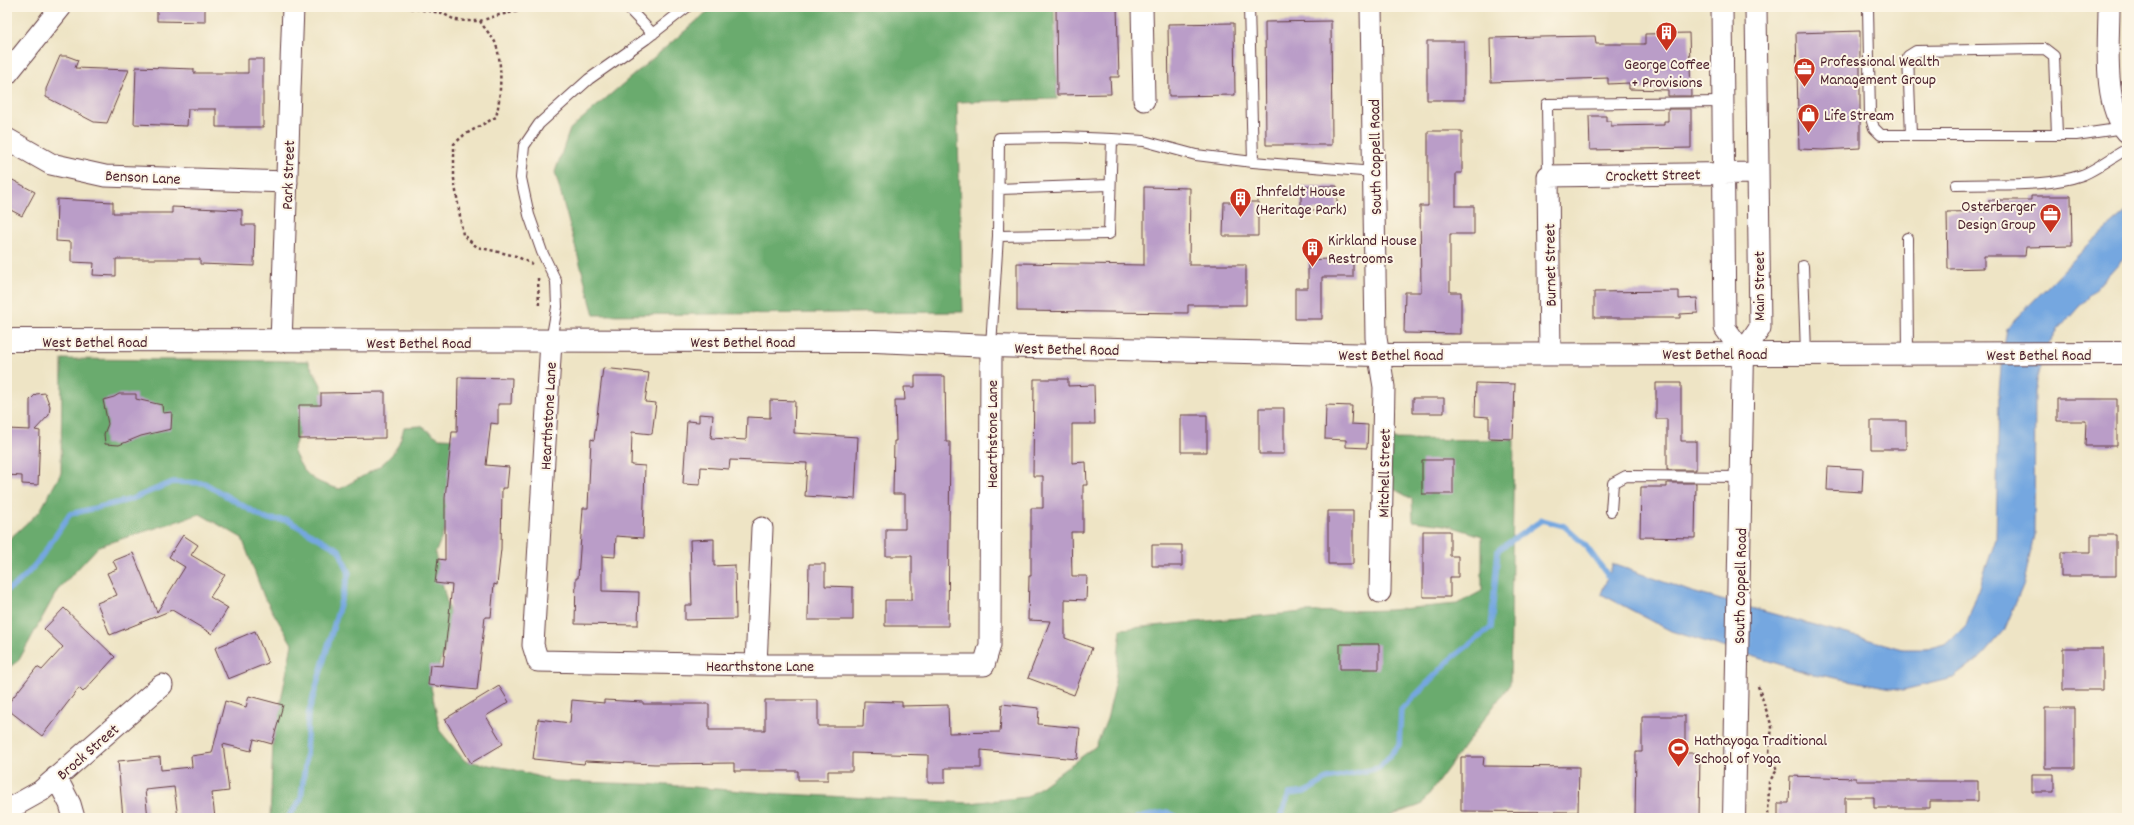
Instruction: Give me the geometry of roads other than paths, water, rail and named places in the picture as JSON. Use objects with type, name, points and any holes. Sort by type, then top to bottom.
[{"type":"main road","name":"West Bethel Road","points":[[7,340],[281,342],[875,341],[991,346],[1378,355],[2127,353]]},
{"type":"main road","name":"South Coppell Road","points":[[1734,818],[1740,590],[1743,353]]},
{"type":"street","points":[[7,74],[61,7]]},
{"type":"street","name":"Park Street","points":[[281,342],[293,7]]},
{"type":"street","points":[[1142,7],[1144,100]]},
{"type":"street","name":"South Coppell Road","points":[[1371,7],[1376,338],[1378,355]]},
{"type":"street","name":"Main Street","points":[[1722,7],[1725,328],[1743,353],[1760,328],[1756,7]]},
{"type":"street","points":[[2109,7],[2109,77],[2114,108],[2120,124],[2125,130]]},
{"type":"street","name":"Benson Lane","points":[[7,139],[51,164],[105,176],[286,182]]},
{"type":"street","name":"Crockett Street","points":[[1548,176],[1724,172],[1757,173]]},
{"type":"street","name":"Burnet Street","points":[[1548,176],[1550,354]]},
{"type":"street","name":"Hearthstone Lane","points":[[551,341],[533,645],[538,661],[756,665],[984,665],[990,645],[991,346]]},
{"type":"street","name":"Mitchell Street","points":[[1378,355],[1384,387],[1380,592]]},
{"type":"street","points":[[756,665],[762,528]]},
{"type":"street","name":"Brock Street","points":[[7,810],[41,791],[162,685]]},
{"type":"street","points":[[56,778],[70,804],[74,818]]},
{"type":"lane","points":[[627,7],[653,34]]},
{"type":"lane","points":[[551,341],[557,307],[556,280],[542,252],[529,216],[521,178],[524,146],[539,124],[589,79],[653,34],[688,7]]},
{"type":"lane","points":[[1249,7],[1253,162]]},
{"type":"lane","points":[[1868,7],[1870,115],[1874,128],[1881,135],[2076,135],[2125,130]]},
{"type":"lane","points":[[1911,135],[1908,56],[1916,51],[2045,49],[2054,56],[2057,135]]},
{"type":"lane","points":[[1548,176],[1547,104],[1723,102]]},
{"type":"lane","points":[[991,346],[998,236],[999,138],[1062,137],[1144,141],[1196,155],[1253,162],[1374,172]]},
{"type":"lane","points":[[998,236],[1109,234],[1109,185],[1112,139]]},
{"type":"lane","points":[[1956,185],[2062,180],[2082,175],[2127,149]]},
{"type":"lane","points":[[999,189],[1109,185]]},
{"type":"lane","points":[[1907,238],[1908,353]]},
{"type":"lane","points":[[1803,266],[1806,353]]},
{"type":"lane","points":[[1611,511],[1613,483],[1626,476],[1741,477]]},
{"type":"water","points":[[2127,211],[2127,254],[2057,331],[2047,347],[2036,380],[2034,535],[2024,583],[2004,631],[1982,656],[1953,678],[1903,690],[1808,673],[1671,631],[1601,594],[1613,564],[1692,592],[1903,649],[1926,649],[1948,643],[1966,625],[1996,539],[1999,392],[2007,328],[2089,244]]},
{"type":"waterway","points":[[7,590],[16,584],[34,566],[50,545],[70,514],[129,500],[173,482],[204,483],[266,519],[287,520],[339,550],[349,573],[308,715],[306,757],[301,799],[288,818]]},
{"type":"waterway","points":[[1280,818],[1289,794],[1306,792],[1327,779],[1379,768],[1399,745],[1401,710],[1453,657],[1491,628],[1498,550],[1542,520],[1564,526],[1585,545],[1612,581]]},
{"type":"waterway","points":[[1137,818],[1167,812],[1178,818]]},
{"type":"place","name":"George Coffee + Provisions","points":[[1667,52]]},
{"type":"place","name":"Professional Wealth Management Group","points":[[1804,88]]},
{"type":"place","name":"Life Stream","points":[[1809,134]]},
{"type":"place","name":"Ihnfeldt House (Heritage Park)","points":[[1241,218]]},
{"type":"place","name":"Osterberger Design Group","points":[[2051,234]]},
{"type":"place","name":"Kirkland House Restrooms","points":[[1313,268]]},
{"type":"place","name":"Hathayoga Traditional School of Yoga","points":[[1679,768]]}]
